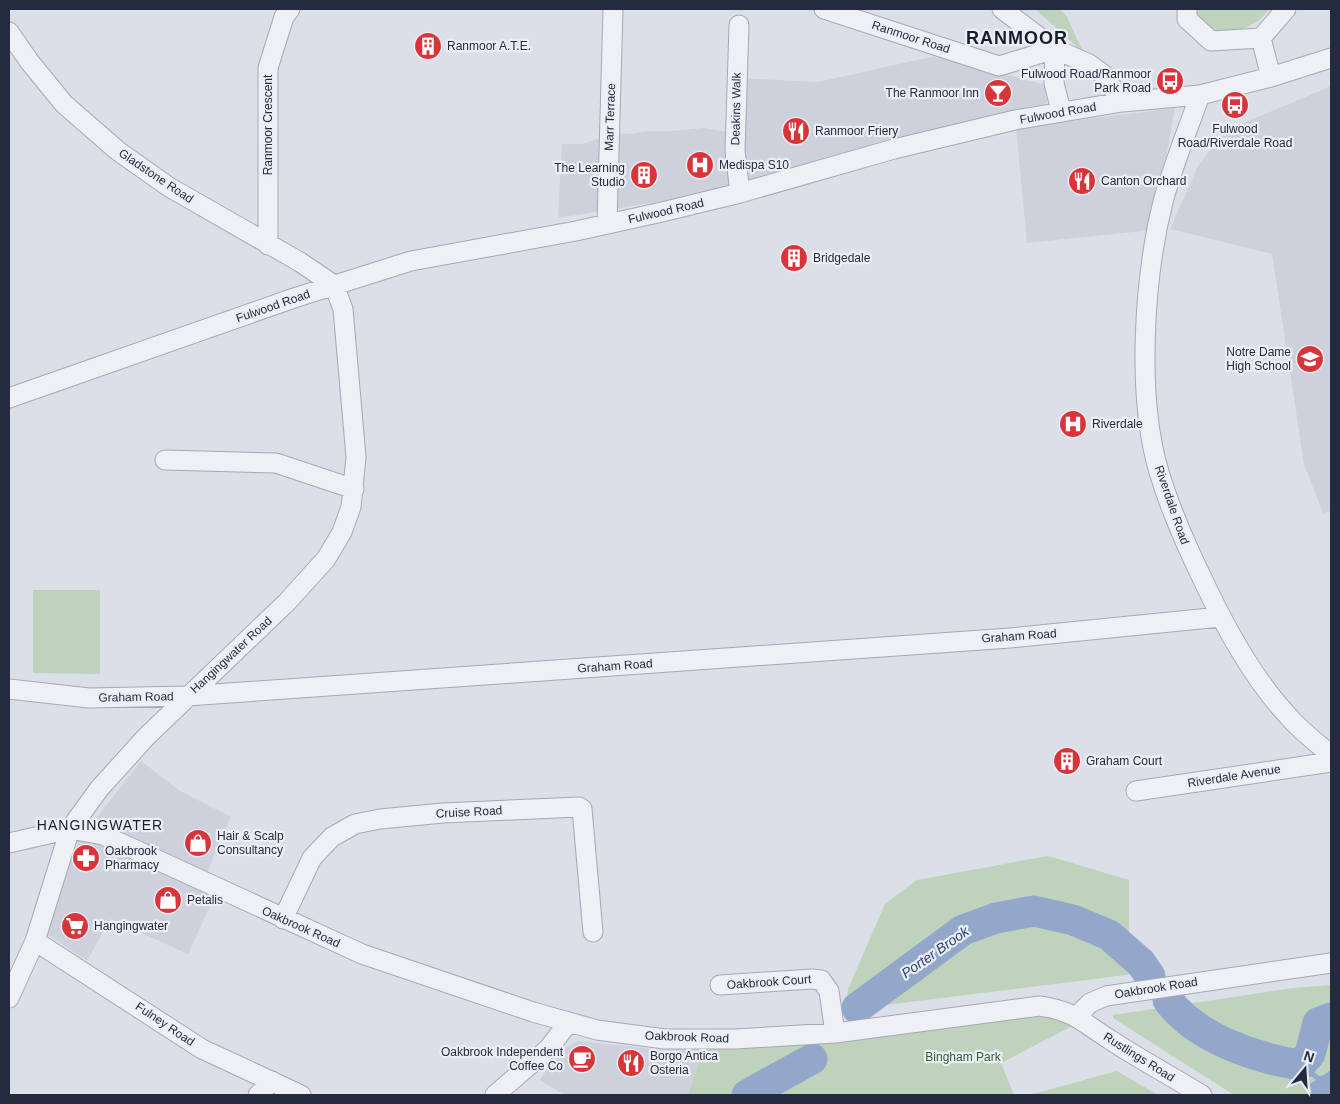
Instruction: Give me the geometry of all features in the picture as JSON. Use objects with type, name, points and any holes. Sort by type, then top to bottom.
[{"type":"street","name":"Ranmoor Crescent","points":[[268,245],[268,68],[284,17],[290,9]]},
{"type":"street","name":"Marr Terrace","points":[[607,224],[613,9]]},
{"type":"street","name":"Ranmoor Road","points":[[824,9],[999,66],[1055,49]]},
{"type":"street","points":[[1002,9],[1055,49],[1089,64],[1104,75],[1122,102]]},
{"type":"street","points":[[1187,9],[1187,19],[1211,41],[1261,38],[1286,9]]},
{"type":"street","name":"Deakins Walk","points":[[738,25],[735,151],[740,193]]},
{"type":"street","name":"Gladstone Road","points":[[9,32],[29,61],[64,104],[118,151],[169,187],[334,285]]},
{"type":"street","points":[[1261,38],[1271,77]]},
{"type":"street","points":[[1055,49],[1054,84],[1061,111]]},
{"type":"street","name":"Fulwood Road","points":[[9,398],[334,285],[411,261],[607,224],[740,193],[894,149],[1061,111],[1122,102],[1200,95],[1271,77],[1331,58]]},
{"type":"street","name":"Riverdale Road","points":[[1200,95],[1160,217],[1147,315],[1146,370],[1150,424],[1158,470],[1180,532],[1220,617],[1264,685],[1289,717],[1331,755]]},
{"type":"street","name":"Hangingwater Road","points":[[9,998],[35,941],[70,830],[99,789],[187,696],[287,602],[326,559],[342,532],[354,489],[356,457],[343,309],[334,285]]},
{"type":"street","points":[[165,460],[276,463],[354,489]]},
{"type":"street","name":"Graham Road","points":[[9,689],[89,698],[187,696],[1010,638],[1220,617]]},
{"type":"street","name":"Riverdale Avenue","points":[[1136,791],[1331,762]]},
{"type":"street","name":"Cruise Road","points":[[283,919],[312,858],[332,837],[355,824],[380,819],[443,813],[579,806],[582,809],[593,932]]},
{"type":"street","points":[[9,843],[70,830]]},
{"type":"street","name":"Oakbrook Road","points":[[70,830],[103,835],[283,919],[371,957],[452,986],[597,1030],[665,1039],[735,1039],[835,1032],[1040,1006],[1058,1008],[1077,1016],[1090,1003],[1106,996],[1331,964]]},
{"type":"street","name":"Fulney Road","points":[[35,941],[202,1049],[301,1095]]},
{"type":"street","name":"Oakbrook Court","points":[[720,985],[821,980],[829,991],[835,1032]]},
{"type":"street","name":"Rustlings Road","points":[[1077,1016],[1108,1039],[1202,1095]]},
{"type":"street","points":[[495,1095],[548,1049],[569,1022]]},
{"type":"street","points":[[258,1095],[272,1081]]},
{"type":"shaded area","points":[[931,57],[959,61],[1045,85],[1047,103],[935,129],[749,187],[558,218],[562,144],[583,144],[615,133],[632,134],[648,131],[704,128],[731,133],[736,78],[818,82]]},
{"type":"shaded area","name":"Notre Dame High School","points":[[1331,86],[1331,511],[1323,513],[1304,464],[1272,254],[1170,229],[1198,166],[1225,131]]},
{"type":"shaded area","points":[[1175,108],[1153,230],[1027,243],[1016,128]]},
{"type":"shaded area","points":[[141,761],[180,791],[231,817],[201,886],[216,893],[188,954],[110,919],[87,961],[43,931],[78,842]]},
{"type":"shaded area","points":[[578,1041],[662,1050],[704,1048],[688,1095],[565,1095],[540,1080],[557,1052]]},
{"type":"green space","points":[[1035,9],[1059,9],[1066,15],[1083,52]]},
{"type":"green space","points":[[1189,9],[1269,9],[1258,21],[1251,25],[1235,31],[1226,31],[1207,26]]},
{"type":"green space","points":[[33,590],[100,590],[100,674],[33,673]]},
{"type":"green space","points":[[1048,856],[1129,880],[1129,941],[1158,971],[845,1010],[848,989],[885,904],[917,880]]},
{"type":"green space","points":[[1331,985],[1331,1095],[1234,1095],[1113,1018],[1113,1015],[1293,988]]},
{"type":"green space","name":"Bingham Park","points":[[1042,1010],[1078,1023],[1001,1063],[1014,1095],[688,1095],[704,1048]]},
{"type":"green space","points":[[1117,1071],[1158,1095],[1029,1095]]},
{"type":"water","points":[[1331,1070],[1331,1095],[1312,1095],[1310,1084]]},
{"type":"waterway","name":"Porter Brook","points":[[857,1008],[963,930],[996,918],[1034,911],[1073,920],[1109,935],[1141,963],[1150,976]]},
{"type":"waterway","name":"Porter Brook","points":[[1168,1000],[1194,1025],[1228,1044],[1264,1057],[1300,1065],[1310,1054],[1318,1023],[1331,1018]]},
{"type":"waterway","name":"Porter Brook","points":[[747,1095],[812,1059]]},
{"type":"waterway","points":[[1300,1065],[1319,1079],[1331,1076]]},
{"type":"place","name":"Ranmoor A.T.E.","points":[[428,46]]},
{"type":"place","name":"Fulwood Road/Ranmoor Park Road","points":[[1170,81]]},
{"type":"place","name":"The Ranmoor Inn","points":[[998,93]]},
{"type":"place","name":"Fulwood Road/Riverdale Road","points":[[1235,105]]},
{"type":"place","name":"Ranmoor Friery","points":[[796,131]]},
{"type":"place","name":"Medispa S10","points":[[700,165]]},
{"type":"place","name":"The Learning Studio","points":[[644,175]]},
{"type":"place","name":"Canton Orchard","points":[[1082,181]]},
{"type":"place","name":"Bridgedale","points":[[794,258]]},
{"type":"place","name":"Notre Dame High School","points":[[1310,359]]},
{"type":"place","name":"Riverdale","points":[[1073,424]]},
{"type":"place","name":"Graham Court","points":[[1067,761]]},
{"type":"place","name":"Hair & Scalp Consultancy","points":[[198,843]]},
{"type":"place","name":"Oakbrook Pharmacy","points":[[86,858]]},
{"type":"place","name":"Petalis","points":[[168,900]]},
{"type":"place","name":"Hangingwater","points":[[75,926]]},
{"type":"place","name":"Oakbrook Independent Coffee Co","points":[[582,1059]]},
{"type":"place","name":"Borgo Antica Osteria","points":[[631,1063]]},
{"type":"district","name":"RANMOOR","points":[[1017,38]]},
{"type":"district","name":"HANGINGWATER","points":[[100,825]]}]
